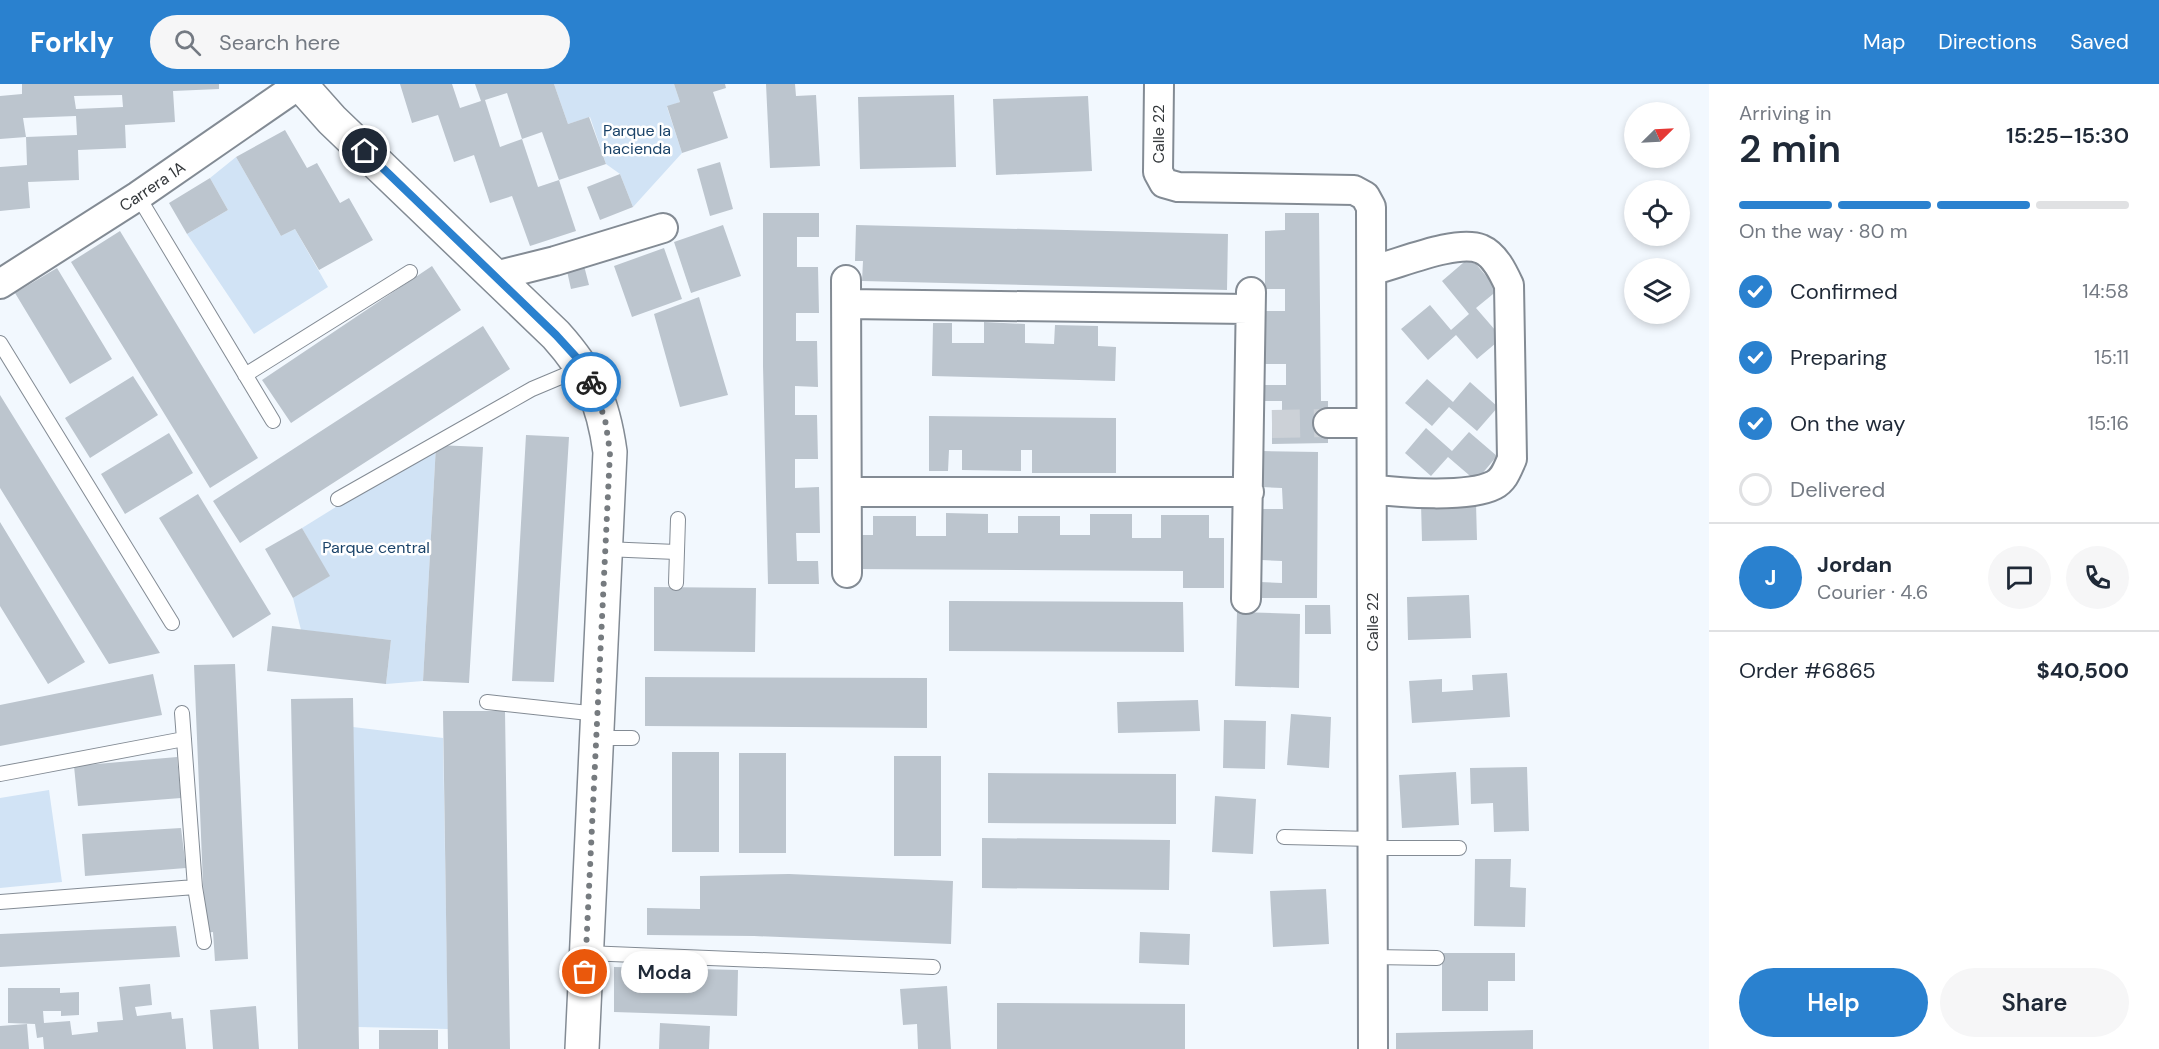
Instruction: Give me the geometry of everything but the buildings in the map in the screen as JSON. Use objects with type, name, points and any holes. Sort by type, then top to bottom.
[{"type":"street","name":"Carrera 1A","points":[[0,284],[138,196],[300,84]]},
{"type":"street","points":[[300,84],[320,108],[556,335],[584,368],[594,387],[605,419],[610,452],[582,1049]]},
{"type":"street","name":"Calle 22","points":[[1159,84],[1158,172],[1164,183],[1178,187],[1341,188],[1354,190],[1365,196],[1372,213],[1373,1049]]},
{"type":"street","points":[[495,276],[555,261],[663,228]]},
{"type":"street","points":[[1372,489],[1394,492],[1469,492],[1493,486],[1504,478],[1512,459],[1509,285],[1495,260],[1480,249],[1457,247],[1373,270]]},
{"type":"street","points":[[847,573],[846,292],[1250,300],[1260,424],[1249,492],[1246,599]]},
{"type":"street","points":[[1328,423],[1371,423]]},
{"type":"street","points":[[848,492],[1249,492]]},
{"type":"lane","points":[[138,196],[273,421]]},
{"type":"lane","points":[[245,375],[410,272]]},
{"type":"lane","points":[[0,343],[172,623]]},
{"type":"lane","points":[[338,499],[532,389],[584,368]]},
{"type":"lane","points":[[676,583],[678,519]]},
{"type":"lane","points":[[605,549],[676,552]]},
{"type":"lane","points":[[487,702],[597,726],[632,738]]},
{"type":"lane","points":[[182,712],[195,887],[204,942]]},
{"type":"lane","points":[[0,774],[184,739]]},
{"type":"lane","points":[[1284,837],[1459,848]]},
{"type":"lane","points":[[0,902],[195,887]]},
{"type":"lane","points":[[586,953],[933,967]]},
{"type":"lane","points":[[1372,957],[1437,958]]},
{"type":"green space","name":"Parque la hacienda","points":[[554,84],[674,84],[680,102],[667,107],[682,153],[633,207],[620,174],[606,164],[590,117],[568,124]]},
{"type":"green space","points":[[236,157],[281,236],[295,229],[328,287],[254,334],[187,234],[228,210],[210,178]]},
{"type":"green space","name":"Parque central","points":[[436,445],[423,681],[386,684],[391,640],[301,630],[293,598],[329,576],[302,528]]},
{"type":"green space","points":[[353,727],[443,738],[448,1029],[358,1027]]},
{"type":"green space","points":[[49,790],[62,882],[0,888],[0,798]]},
{"type":"tunnel","points":[[1272,424],[1328,423]]},
{"type":"way so far","points":[[585,972],[610,452],[605,419],[591,382]]},
{"type":"place","name":"Moda","points":[[585,972]]},
{"type":"route","points":[[365,151],[556,335],[577,358],[591,382]]}]
